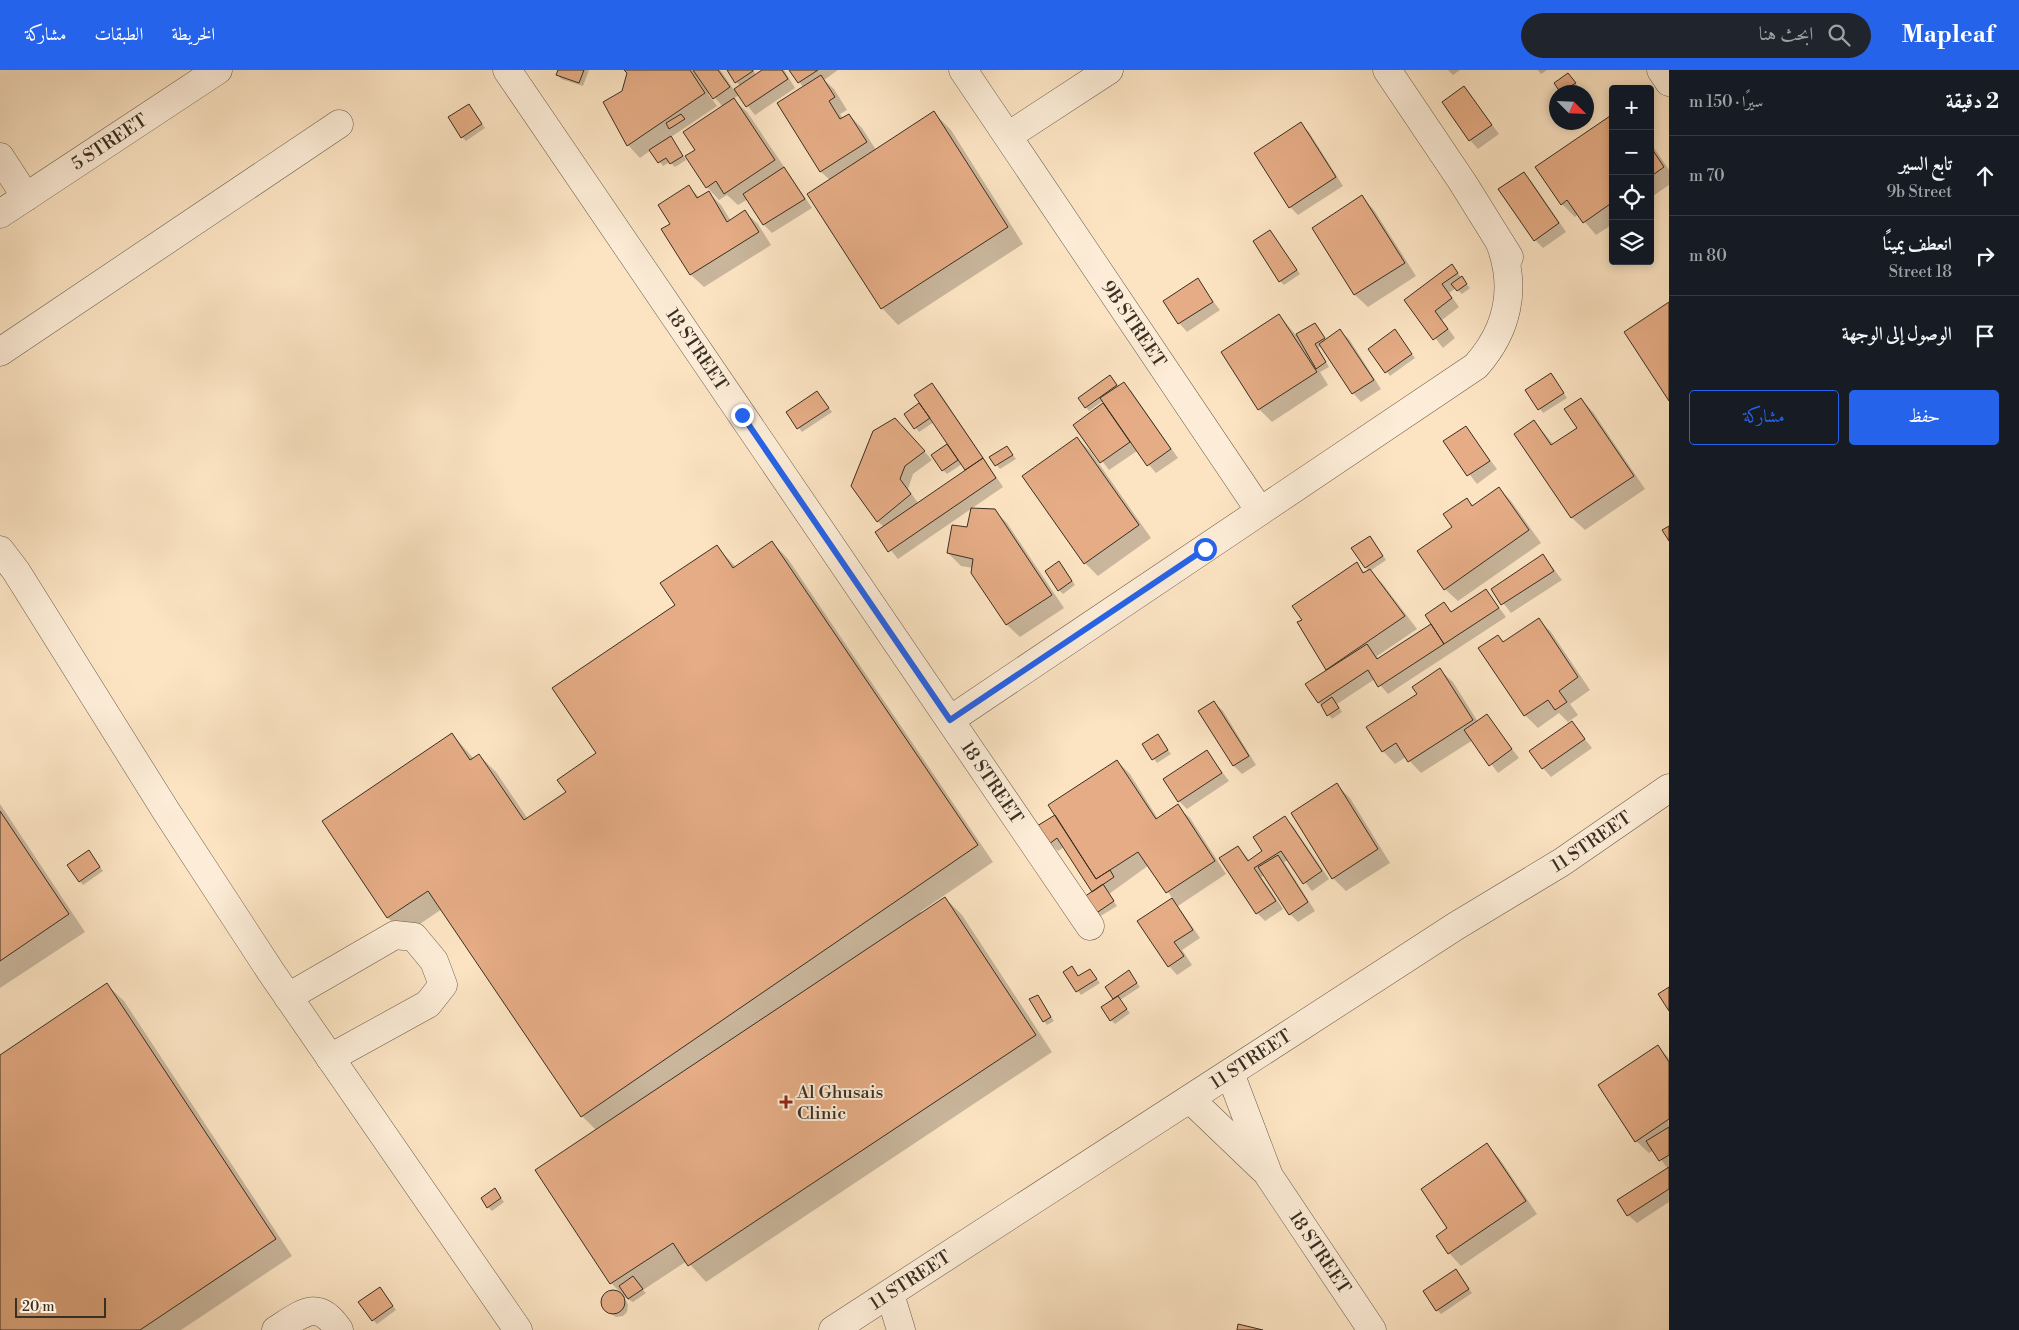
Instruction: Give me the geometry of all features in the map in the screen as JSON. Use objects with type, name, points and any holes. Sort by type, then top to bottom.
[{"type":"street","name":"5 STREET","points":[[0,214],[218,70]]},
{"type":"street","name":"18 STREET","points":[[507,70],[1090,926]]},
{"type":"street","name":"9B STREET","points":[[963,70],[1260,511]]},
{"type":"street","points":[[1008,136],[1109,70]]},
{"type":"street","points":[[950,720],[1463,376],[1487,354],[1500,332],[1508,308],[1509,275],[1500,243],[1463,183],[1387,70]]},
{"type":"street","points":[[1661,70],[1669,82]]},
{"type":"street","points":[[0,352],[339,124]]},
{"type":"street","points":[[0,158],[26,197]]},
{"type":"street","points":[[0,550],[21,580],[166,811],[288,997],[518,1330]]},
{"type":"street","name":"11 STREET","points":[[849,1326],[890,1294],[1456,926],[1562,862],[1669,788]]},
{"type":"street","points":[[288,997],[395,935],[414,937],[434,961],[442,985],[428,1004],[330,1058]]},
{"type":"street","name":"18 STREET","points":[[1230,1073],[1269,1176]]},
{"type":"street","name":"18 STREET","points":[[1190,1100],[1269,1176],[1372,1330]]},
{"type":"street","points":[[890,1294],[901,1330]]},
{"type":"street","points":[[276,1330],[303,1314],[319,1311],[327,1314],[339,1330]]},
{"type":"building","points":[[558,70],[584,70],[579,83],[556,75]]},
{"type":"building","points":[[624,70],[690,70],[705,93],[627,146],[603,102],[622,91],[627,73]]},
{"type":"building","points":[[693,70],[718,70],[730,87],[713,99]]},
{"type":"building","points":[[727,70],[753,70],[753,71],[735,83]]},
{"type":"building","points":[[762,70],[782,70],[788,79],[746,107],[734,89]]},
{"type":"building","points":[[789,70],[818,70],[798,83]]},
{"type":"building","points":[[1568,73],[1576,83],[1572,85],[1555,85],[1554,83]]},
{"type":"building","points":[[821,75],[835,97],[829,101],[840,119],[849,114],[867,142],[820,172],[777,103]]},
{"type":"building","points":[[1464,86],[1492,125],[1469,141],[1442,102]]},
{"type":"building","points":[[734,98],[775,160],[724,194],[716,181],[706,188],[685,156],[695,150],[683,132]]},
{"type":"building","points":[[469,104],[482,124],[461,138],[448,117]]},
{"type":"building","points":[[934,111],[1008,227],[881,309],[807,194]]},
{"type":"building","points":[[681,114],[685,119],[669,129],[666,123]]},
{"type":"building","points":[[1609,117],[1609,205],[1583,223],[1567,200],[1561,205],[1535,167],[1589,130],[1594,130],[1594,127]]},
{"type":"building","points":[[1301,122],[1336,177],[1289,208],[1254,153]]},
{"type":"building","points":[[671,136],[683,156],[670,164],[666,158],[658,163],[649,150]]},
{"type":"building","points":[[1654,152],[1664,167],[1654,174]]},
{"type":"building","points":[[784,167],[805,199],[763,225],[743,194]]},
{"type":"building","points":[[1524,172],[1559,223],[1534,241],[1498,189]]},
{"type":"building","points":[[689,185],[697,198],[709,191],[727,222],[745,210],[759,232],[690,275],[661,229],[670,224],[658,205]]},
{"type":"building","points":[[1362,195],[1405,263],[1354,295],[1312,228]]},
{"type":"building","points":[[1270,230],[1297,270],[1279,282],[1253,241]]},
{"type":"building","points":[[1452,264],[1458,273],[1442,284],[1452,298],[1435,311],[1448,329],[1433,340],[1404,300]]},
{"type":"building","points":[[1462,276],[1467,284],[1457,291],[1451,284]]},
{"type":"building","points":[[1198,278],[1213,302],[1178,324],[1163,301]]},
{"type":"building","points":[[1669,302],[1669,401],[1624,332]]},
{"type":"building","points":[[1279,314],[1317,372],[1258,410],[1221,352]]},
{"type":"building","points":[[1315,323],[1325,338],[1315,344],[1326,362],[1316,369],[1296,334]]},
{"type":"building","points":[[1340,329],[1374,380],[1352,394],[1319,344]]},
{"type":"building","points":[[1395,329],[1412,354],[1385,373],[1368,349]]},
{"type":"building","points":[[1551,373],[1564,393],[1538,410],[1525,390]]},
{"type":"building","points":[[1110,375],[1117,385],[1085,408],[1078,398]]},
{"type":"building","points":[[1124,382],[1171,449],[1147,466],[1100,398]]},
{"type":"building","points":[[932,383],[983,458],[965,470],[914,395]]},
{"type":"building","points":[[817,391],[829,408],[797,429],[786,412]]},
{"type":"building","points":[[1581,398],[1634,476],[1571,518],[1514,434],[1534,420],[1551,445],[1577,428],[1564,409]]},
{"type":"building","points":[[919,403],[930,418],[914,429],[904,414]]},
{"type":"building","points":[[1103,403],[1130,442],[1100,463],[1073,425]]},
{"type":"building","points":[[895,418],[925,451],[905,466],[900,479],[911,494],[877,522],[851,486],[873,431]]},
{"type":"building","points":[[1466,426],[1490,461],[1467,476],[1443,441]]},
{"type":"building","points":[[1077,437],[1139,525],[1084,564],[1022,476]]},
{"type":"building","points":[[947,444],[958,460],[942,471],[931,455]]},
{"type":"building","points":[[1007,446],[1013,455],[995,466],[989,457]]},
{"type":"building","points":[[983,458],[996,478],[888,552],[875,532]]},
{"type":"building","points":[[1499,487],[1529,530],[1444,590],[1417,551],[1452,527],[1443,514],[1467,498],[1472,506]]},
{"type":"building","points":[[971,508],[995,509],[1052,595],[1006,625],[971,573],[973,559],[947,553],[952,525],[967,527]]},
{"type":"building","points":[[1669,526],[1669,541],[1662,530]]},
{"type":"building","points":[[1370,536],[1383,556],[1365,568],[1351,548]]},
{"type":"building","points":[[772,541],[978,845],[581,1117],[428,891],[387,918],[322,821],[452,733],[470,760],[479,754],[524,820],[566,792],[557,780],[596,753],[552,688],[675,605],[660,583],[717,545],[733,568]]},
{"type":"building","points":[[1543,554],[1554,571],[1501,605],[1491,589]]},
{"type":"building","points":[[1059,561],[1072,581],[1058,591],[1045,571]]},
{"type":"building","points":[[1357,562],[1363,573],[1370,569],[1405,616],[1326,670],[1297,622],[1302,620],[1292,606]]},
{"type":"building","points":[[1486,589],[1499,608],[1444,644],[1425,615],[1444,602],[1451,612]]},
{"type":"building","points":[[1539,618],[1578,677],[1559,691],[1567,702],[1555,710],[1548,700],[1524,716],[1478,648],[1498,635],[1503,642]]},
{"type":"building","points":[[1431,624],[1444,644],[1378,687],[1368,670],[1318,703],[1305,684],[1367,644],[1377,659]]},
{"type":"building","points":[[1440,668],[1473,720],[1408,762],[1396,743],[1382,752],[1366,727],[1417,694],[1412,687]]},
{"type":"building","points":[[1332,697],[1339,708],[1327,716],[1321,705]]},
{"type":"building","points":[[1214,701],[1249,756],[1233,766],[1198,711]]},
{"type":"building","points":[[1487,714],[1512,749],[1489,766],[1464,730]]},
{"type":"building","points":[[1572,721],[1585,739],[1542,769],[1529,751]]},
{"type":"building","points":[[1158,734],[1168,750],[1152,760],[1142,744]]},
{"type":"building","points":[[1207,750],[1222,773],[1178,802],[1163,779]]},
{"type":"building","points":[[1117,760],[1156,819],[1178,804],[1215,861],[1166,893],[1138,852],[1096,879],[1048,805]]},
{"type":"building","points":[[1337,783],[1378,849],[1332,879],[1291,813]]},
{"type":"building","points":[[0,811],[69,914],[0,961]]},
{"type":"building","points":[[1055,815],[1096,879],[1110,870],[1114,877],[1092,892],[1057,838],[1049,844],[1037,826]]},
{"type":"building","points":[[1285,816],[1322,871],[1303,884],[1281,851],[1254,868],[1276,901],[1256,914],[1219,858],[1238,846],[1248,861],[1262,851],[1253,837]]},
{"type":"building","points":[[89,850],[100,867],[79,882],[67,865]]},
{"type":"building","points":[[1278,855],[1308,902],[1289,915],[1258,867]]},
{"type":"building","points":[[1103,884],[1114,901],[1095,914],[1084,897]]},
{"type":"building","name":"Al Ghusais Clinic","points":[[945,897],[1036,1035],[688,1266],[673,1243],[610,1284],[535,1170]]},
{"type":"building","points":[[1172,898],[1193,930],[1174,942],[1184,956],[1168,967],[1137,921]]},
{"type":"building","points":[[1072,966],[1078,976],[1090,969],[1097,979],[1076,992],[1063,972]]},
{"type":"building","points":[[1129,970],[1137,983],[1113,999],[1105,987]]},
{"type":"building","points":[[107,983],[276,1239],[140,1330],[0,1330],[0,1055]]},
{"type":"building","points":[[1669,987],[1669,1011],[1658,994]]},
{"type":"building","points":[[1038,995],[1051,1017],[1043,1022],[1029,999]]},
{"type":"building","points":[[1118,996],[1127,1009],[1110,1021],[1101,1007]]},
{"type":"building","points":[[1658,1045],[1669,1062],[1669,1119],[1635,1142],[1598,1085]]},
{"type":"building","points":[[1669,1127],[1669,1155],[1659,1161],[1646,1141]]},
{"type":"building","points":[[1487,1143],[1526,1201],[1448,1254],[1436,1236],[1447,1228],[1421,1189]]},
{"type":"building","points":[[1669,1167],[1669,1189],[1627,1216],[1617,1200]]},
{"type":"building","points":[[495,1188],[501,1198],[487,1208],[481,1198]]},
{"type":"building","points":[[1456,1269],[1469,1289],[1436,1311],[1423,1291]]},
{"type":"building","points":[[633,1276],[643,1289],[628,1299],[619,1286]]},
{"type":"building","points":[[380,1287],[393,1306],[372,1321],[358,1302]]},
{"type":"building","points":[[613,1290],[621,1294],[625,1302],[621,1310],[613,1314],[605,1310],[601,1302],[605,1294]]},
{"type":"building","points":[[1238,1324],[1263,1330],[1237,1330]]},
{"type":"place","name":"Al Ghusais Clinic","points":[[786,1102]]},
{"type":"route","points":[[742,415],[950,720],[1205,549]]}]
